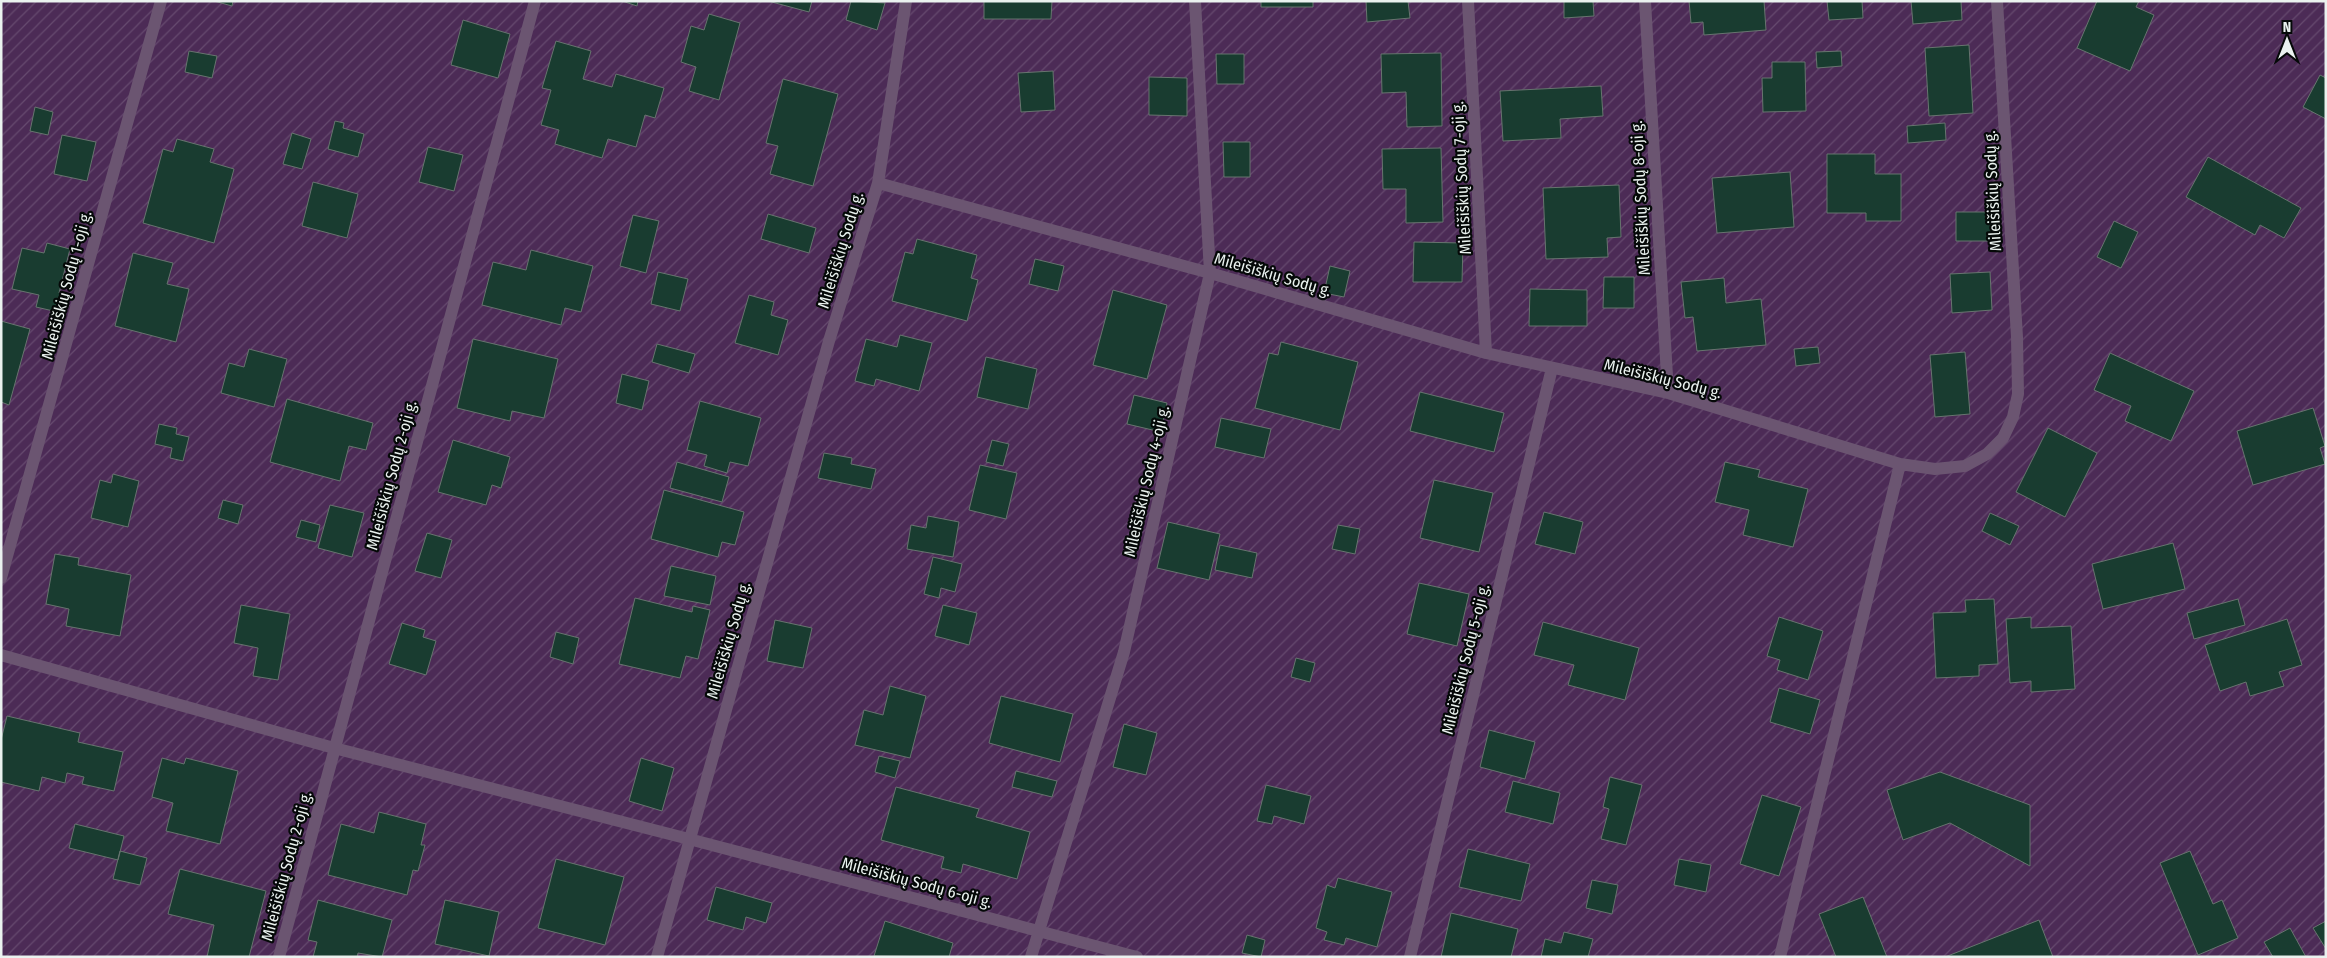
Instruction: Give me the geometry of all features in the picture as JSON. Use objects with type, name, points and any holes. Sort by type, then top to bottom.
[{"type":"street","name":"Mileišiškių Sodų 1-oji g.","points":[[1,578],[161,1]]},
{"type":"street","name":"Mileišiškių Sodų 2-oji g.","points":[[279,957],[535,1]]},
{"type":"street","points":[[878,183],[906,1]]},
{"type":"street","name":"Mileišiškių Sodų 4-oji g.","points":[[1031,957],[1124,652],[1210,272],[1195,1]]},
{"type":"street","name":"Mileišiškių Sodų 7-oji g.","points":[[1468,1],[1486,353]]},
{"type":"street","name":"Mileišiškių Sodų 8-oji g.","points":[[1645,1],[1668,393]]},
{"type":"street","name":"Mileišiškių Sodų g.","points":[[657,957],[826,350],[878,183],[1210,272],[1486,353],[1668,393],[1900,464],[1935,469],[1965,466],[1987,454],[2003,438],[2013,417],[2018,394],[2017,337],[1997,1]]},
{"type":"street","name":"Mileišiškių Sodų 5-oji g.","points":[[1410,957],[1552,368]]},
{"type":"street","points":[[1780,957],[1900,464]]},
{"type":"street","name":"Mileišiškių Sodų 6-oji g.","points":[[1,655],[334,748],[689,838],[1137,957]]},
{"type":"shaded area","points":[[1,1],[2326,1],[2326,957],[1,957]]},
{"type":"building","points":[[214,1],[233,1],[232,6]]},
{"type":"building","points":[[622,1],[638,1],[637,6]]},
{"type":"building","points":[[768,1],[812,1],[809,12]]},
{"type":"building","points":[[851,1],[885,3],[877,30],[846,20]]},
{"type":"building","points":[[984,1],[1052,1],[1051,19],[984,19]]},
{"type":"building","points":[[1261,1],[1313,1],[1313,7],[1261,7]]},
{"type":"building","points":[[1366,1],[1408,1],[1410,18],[1367,22]]},
{"type":"building","points":[[1564,1],[1593,1],[1594,16],[1564,18]]},
{"type":"building","points":[[1689,1],[1764,1],[1766,30],[1704,35],[1703,22],[1691,23]]},
{"type":"building","points":[[1827,1],[1862,1],[1863,18],[1829,20]]},
{"type":"building","points":[[1911,1],[1961,1],[1962,20],[1913,24]]},
{"type":"building","points":[[2097,1],[2139,1],[2136,7],[2154,15],[2130,71],[2077,48]]},
{"type":"building","points":[[709,14],[740,23],[719,100],[689,91],[696,67],[681,62],[691,26],[704,30]]},
{"type":"building","points":[[463,20],[510,34],[498,78],[451,65]]},
{"type":"building","points":[[556,41],[591,51],[583,79],[612,87],[616,74],[664,88],[655,118],[645,115],[636,147],[608,139],[602,158],[555,144],[559,130],[541,125],[551,90],[542,88]]},
{"type":"building","points":[[1969,45],[1973,113],[1929,116],[1925,48]]},
{"type":"building","points":[[189,51],[217,56],[212,78],[185,72]]},
{"type":"building","points":[[1841,51],[1842,66],[1817,68],[1816,52]]},
{"type":"building","points":[[1441,53],[1442,126],[1407,127],[1406,92],[1382,93],[1381,54]]},
{"type":"building","points":[[1216,54],[1244,54],[1244,84],[1217,84]]},
{"type":"building","points":[[1772,62],[1805,62],[1806,111],[1763,112],[1762,78],[1772,78]]},
{"type":"building","points":[[1053,71],[1055,110],[1021,112],[1018,73]]},
{"type":"building","points":[[2320,75],[2326,78],[2326,119],[2303,107]]},
{"type":"building","points":[[1149,77],[1187,78],[1187,116],[1149,115]]},
{"type":"building","points":[[783,79],[838,94],[813,186],[770,174],[778,146],[766,143]]},
{"type":"building","points":[[1601,86],[1603,116],[1560,119],[1561,138],[1503,141],[1500,91]]},
{"type":"building","points":[[35,107],[53,112],[48,135],[30,131]]},
{"type":"building","points":[[335,121],[344,123],[343,128],[364,134],[358,157],[328,149]]},
{"type":"building","points":[[1945,123],[1946,140],[1908,143],[1907,126]]},
{"type":"building","points":[[292,133],[311,139],[302,169],[283,164]]},
{"type":"building","points":[[62,135],[96,142],[87,181],[54,174]]},
{"type":"building","points":[[177,139],[214,149],[210,162],[234,169],[214,243],[143,223],[163,149],[173,152]]},
{"type":"building","points":[[1223,142],[1250,142],[1250,177],[1224,177]]},
{"type":"building","points":[[428,147],[463,155],[454,191],[419,182]]},
{"type":"building","points":[[1441,148],[1443,222],[1406,223],[1406,189],[1383,189],[1382,149]]},
{"type":"building","points":[[1827,154],[1875,154],[1875,174],[1901,174],[1901,221],[1866,221],[1866,213],[1827,213]]},
{"type":"building","points":[[2208,157],[2301,208],[2284,238],[2260,225],[2255,235],[2186,197]]},
{"type":"building","points":[[1790,172],[1794,227],[1717,233],[1712,178]]},
{"type":"building","points":[[313,182],[358,194],[347,238],[302,226]]},
{"type":"building","points":[[1619,185],[1621,237],[1607,238],[1608,257],[1546,259],[1543,188]]},
{"type":"building","points":[[1956,212],[1994,212],[1994,241],[1956,241]]},
{"type":"building","points":[[768,214],[816,228],[809,253],[761,239]]},
{"type":"building","points":[[633,215],[659,221],[646,273],[620,266]]},
{"type":"building","points":[[2114,221],[2138,232],[2121,268],[2097,257]]},
{"type":"building","points":[[917,239],[977,255],[971,278],[978,280],[967,321],[892,301],[905,252],[913,254]]},
{"type":"building","points":[[1414,242],[1463,243],[1462,282],[1413,282]]},
{"type":"building","points":[[47,243],[70,249],[59,293],[67,294],[62,313],[36,307],[39,295],[12,289],[22,248],[44,253]]},
{"type":"building","points":[[531,250],[593,266],[581,312],[565,308],[561,325],[482,305],[493,262],[526,270]]},
{"type":"building","points":[[133,253],[173,263],[167,284],[189,289],[176,342],[115,326]]},
{"type":"building","points":[[1035,259],[1064,266],[1058,291],[1029,284]]},
{"type":"building","points":[[1330,266],[1350,271],[1344,297],[1324,293]]},
{"type":"building","points":[[658,272],[688,279],[680,311],[651,304]]},
{"type":"building","points":[[1990,272],[1992,310],[1952,313],[1950,274]]},
{"type":"building","points":[[1604,277],[1634,277],[1634,308],[1603,308]]},
{"type":"building","points":[[1724,278],[1726,303],[1761,299],[1766,345],[1697,351],[1693,317],[1685,318],[1681,282]]},
{"type":"building","points":[[1530,289],[1587,290],[1587,326],[1529,326]]},
{"type":"building","points":[[1113,290],[1167,305],[1147,379],[1093,365]]},
{"type":"building","points":[[749,295],[774,302],[771,315],[788,320],[778,355],[735,343]]},
{"type":"building","points":[[1,321],[30,329],[9,405],[1,402]]},
{"type":"building","points":[[900,335],[932,343],[919,391],[876,379],[874,386],[855,381],[866,339],[897,347]]},
{"type":"building","points":[[473,339],[558,359],[544,418],[512,411],[510,421],[457,408]]},
{"type":"building","points":[[1281,342],[1358,362],[1340,430],[1255,408],[1269,353],[1278,355]]},
{"type":"building","points":[[657,344],[695,354],[689,373],[652,362]]},
{"type":"building","points":[[1818,347],[1820,363],[1796,366],[1794,349]]},
{"type":"building","points":[[249,349],[287,359],[274,407],[221,393],[229,363],[244,367]]},
{"type":"building","points":[[1965,352],[1970,414],[1935,417],[1930,355]]},
{"type":"building","points":[[2110,353],[2194,391],[2171,441],[2125,421],[2131,406],[2094,390]]},
{"type":"building","points":[[986,357],[1037,369],[1028,409],[977,397]]},
{"type":"building","points":[[622,374],[649,381],[642,410],[616,403]]},
{"type":"building","points":[[1420,392],[1504,413],[1494,452],[1410,431]]},
{"type":"building","points":[[1134,395],[1167,403],[1161,432],[1127,424]]},
{"type":"building","points":[[287,399],[373,423],[366,450],[349,446],[340,481],[270,462]]},
{"type":"building","points":[[700,401],[761,418],[748,466],[730,462],[727,473],[704,466],[707,455],[687,450]]},
{"type":"building","points":[[2313,408],[2325,446],[2320,448],[2325,464],[2253,485],[2237,431]]},
{"type":"building","points":[[1221,418],[1271,429],[1264,458],[1215,447]]},
{"type":"building","points":[[159,424],[177,428],[176,434],[189,437],[183,461],[170,458],[172,448],[155,444]]},
{"type":"building","points":[[2048,428],[2097,453],[2065,517],[2016,492]]},
{"type":"building","points":[[453,440],[510,457],[501,488],[492,485],[486,505],[438,492]]},
{"type":"building","points":[[992,440],[1009,444],[1003,466],[986,462]]},
{"type":"building","points":[[824,453],[852,458],[851,464],[876,469],[871,489],[818,478]]},
{"type":"building","points":[[677,462],[729,477],[722,502],[670,488]]},
{"type":"building","points":[[1725,462],[1760,470],[1758,477],[1808,489],[1793,547],[1743,535],[1749,510],[1715,502]]},
{"type":"building","points":[[980,465],[1017,473],[1006,519],[969,510]]},
{"type":"building","points":[[113,474],[139,481],[128,527],[91,518],[100,480],[111,483]]},
{"type":"building","points":[[1434,480],[1493,493],[1479,552],[1420,538]]},
{"type":"building","points":[[664,490],[744,512],[735,545],[722,542],[718,557],[651,539]]},
{"type":"building","points":[[223,500],[243,505],[238,524],[218,518]]},
{"type":"building","points":[[330,505],[364,513],[352,557],[318,548]]},
{"type":"building","points":[[1544,512],[1583,522],[1575,554],[1535,544]]},
{"type":"building","points":[[1990,513],[2019,526],[2010,545],[1982,531]]},
{"type":"building","points":[[928,516],[959,522],[953,557],[907,549],[911,525],[926,528]]},
{"type":"building","points":[[301,520],[320,525],[316,542],[296,537]]},
{"type":"building","points":[[1168,522],[1220,534],[1209,580],[1157,568]]},
{"type":"building","points":[[1338,525],[1360,529],[1355,554],[1332,549]]},
{"type":"building","points":[[427,533],[452,540],[441,578],[415,571]]},
{"type":"building","points":[[2173,543],[2185,589],[2103,609],[2092,564]]},
{"type":"building","points":[[1220,545],[1257,553],[1252,578],[1215,570]]},
{"type":"building","points":[[55,554],[79,558],[78,565],[131,575],[120,636],[66,626],[69,609],[46,604]]},
{"type":"building","points":[[933,557],[962,564],[955,592],[941,588],[939,598],[924,594]]},
{"type":"building","points":[[671,566],[716,576],[710,605],[664,596]]},
{"type":"building","points":[[1419,583],[1469,594],[1457,646],[1407,634]]},
{"type":"building","points":[[635,598],[692,612],[693,606],[710,610],[698,659],[686,656],[680,678],[619,664]]},
{"type":"building","points":[[1994,599],[1998,664],[1979,665],[1979,676],[1936,678],[1933,613],[1966,612],[1965,600]]},
{"type":"building","points":[[2238,599],[2245,625],[2194,639],[2187,613]]},
{"type":"building","points":[[241,605],[290,614],[278,680],[253,676],[258,648],[234,643]]},
{"type":"building","points":[[943,605],[977,613],[969,645],[935,636]]},
{"type":"building","points":[[1779,617],[1823,631],[1808,680],[1777,670],[1780,660],[1767,656]]},
{"type":"building","points":[[2031,617],[2031,628],[2071,626],[2075,689],[2031,692],[2031,681],[2010,683],[2006,619]]},
{"type":"building","points":[[2287,619],[2302,665],[2279,672],[2284,686],[2250,696],[2246,682],[2220,691],[2205,645]]},
{"type":"building","points":[[775,620],[812,628],[803,668],[767,661]]},
{"type":"building","points":[[1543,622],[1639,648],[1625,700],[1568,685],[1574,665],[1534,655]]},
{"type":"building","points":[[402,623],[425,630],[423,637],[436,641],[426,675],[389,664]]},
{"type":"building","points":[[556,632],[579,638],[573,664],[550,657]]},
{"type":"building","points":[[1296,658],[1315,663],[1310,682],[1291,677]]},
{"type":"building","points":[[890,686],[926,696],[910,758],[855,745],[864,710],[883,715]]},
{"type":"building","points":[[1779,688],[1820,700],[1810,734],[1770,722]]},
{"type":"building","points":[[1001,696],[1073,714],[1060,762],[989,743]]},
{"type":"building","points":[[7,716],[80,733],[78,742],[123,752],[114,791],[82,784],[84,777],[67,773],[65,783],[42,777],[39,791],[1,782],[1,740]]},
{"type":"building","points":[[1124,724],[1157,733],[1146,775],[1113,767]]},
{"type":"building","points":[[1489,730],[1535,742],[1525,779],[1480,767]]},
{"type":"building","points":[[879,756],[900,761],[895,778],[875,772]]},
{"type":"building","points":[[162,758],[184,764],[186,758],[238,771],[220,844],[166,831],[173,803],[152,797]]},
{"type":"building","points":[[641,758],[674,768],[662,811],[629,801]]},
{"type":"building","points":[[1016,771],[1057,781],[1052,797],[1012,787]]},
{"type":"building","points":[[1940,772],[2030,805],[2030,866],[1950,823],[1903,840],[1887,790]]},
{"type":"building","points":[[1610,777],[1642,785],[1626,845],[1601,839],[1609,809],[1603,807]]},
{"type":"building","points":[[1513,781],[1560,793],[1553,824],[1505,812]]},
{"type":"building","points":[[1266,785],[1311,796],[1304,824],[1274,816],[1272,824],[1257,821]]},
{"type":"building","points":[[896,787],[979,809],[976,817],[1030,832],[1017,879],[963,864],[961,873],[941,868],[944,857],[881,840]]},
{"type":"building","points":[[1762,795],[1801,807],[1779,876],[1740,864]]},
{"type":"building","points":[[379,812],[426,824],[421,845],[425,845],[418,871],[413,870],[407,895],[328,875],[341,824],[374,833]]},
{"type":"building","points":[[75,824],[124,836],[118,860],[69,848]]},
{"type":"building","points":[[1468,849],[1530,864],[1521,901],[1459,887]]},
{"type":"building","points":[[120,851],[147,858],[140,885],[113,879]]},
{"type":"building","points":[[2190,851],[2213,904],[2222,900],[2238,938],[2198,955],[2160,863]]},
{"type":"building","points":[[556,859],[624,877],[605,945],[538,928]]},
{"type":"building","points":[[1679,859],[1711,865],[1706,892],[1674,885]]},
{"type":"building","points":[[180,869],[266,891],[249,957],[207,957],[214,925],[168,914]]},
{"type":"building","points":[[1338,878],[1392,892],[1377,947],[1346,938],[1344,945],[1324,940],[1327,932],[1316,928],[1327,885],[1335,888]]},
{"type":"building","points":[[1592,880],[1618,885],[1612,914],[1586,908]]},
{"type":"building","points":[[716,887],[772,903],[766,923],[746,917],[743,930],[707,920]]},
{"type":"building","points":[[1863,897],[1887,957],[1836,957],[1819,914]]},
{"type":"building","points":[[318,900],[392,920],[382,957],[358,953],[357,957],[313,957],[317,942],[308,940]]},
{"type":"building","points":[[445,900],[499,912],[489,956],[435,944]]},
{"type":"building","points":[[1451,913],[1518,929],[1511,957],[1441,957]]},
{"type":"building","points":[[2039,920],[2053,957],[1945,957]]},
{"type":"building","points":[[885,921],[953,943],[949,957],[874,956]]},
{"type":"building","points":[[2326,921],[2326,949],[2313,928]]},
{"type":"building","points":[[2290,928],[2306,957],[2273,957],[2264,942]]},
{"type":"building","points":[[1564,932],[1593,939],[1588,957],[1541,957],[1545,939],[1561,943]]},
{"type":"building","points":[[1247,935],[1265,940],[1261,957],[1242,953]]}]
